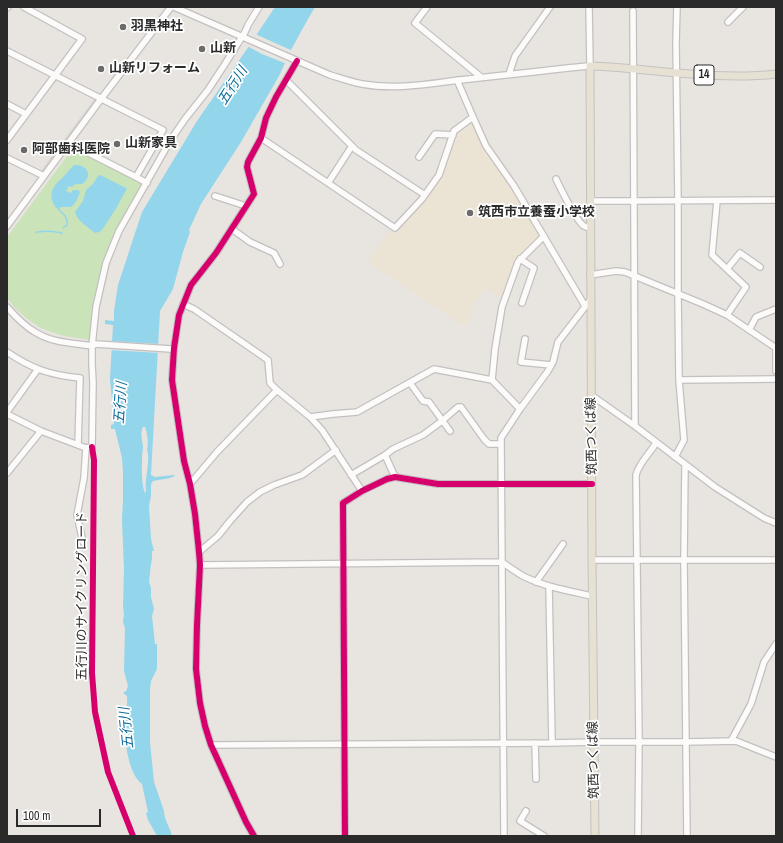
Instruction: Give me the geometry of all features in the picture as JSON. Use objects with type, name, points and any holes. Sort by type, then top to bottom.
[{"type":"main road","name":"14","points":[[590,66],[719,76],[776,74]]},
{"type":"main road","name":"筑西つくば線","points":[[590,66],[592,596],[595,836]]},
{"type":"street","points":[[7,140],[82,39],[24,7]]},
{"type":"street","points":[[7,226],[171,7]]},
{"type":"street","points":[[174,7],[330,75],[368,85],[379,86],[424,85],[570,67],[590,66],[590,7]]},
{"type":"street","points":[[38,370],[7,413],[42,431],[86,448],[92,447],[92,364],[96,307],[106,263],[119,231],[170,141],[208,90],[244,37],[248,25],[259,7]]},
{"type":"street","points":[[427,7],[415,23],[481,78]]},
{"type":"street","points":[[509,74],[515,56],[550,7]]},
{"type":"street","points":[[675,457],[684,440],[679,380],[676,73],[677,7]]},
{"type":"street","points":[[728,22],[743,7]]},
{"type":"street","points":[[633,10],[635,426]]},
{"type":"street","points":[[7,51],[163,130],[136,177]]},
{"type":"street","points":[[254,836],[246,822],[211,745],[200,703],[196,669],[200,565],[195,514],[190,484],[184,461],[172,380],[173,349],[179,315],[191,285],[216,253],[254,194],[247,167],[248,162],[261,138],[266,118],[296,60]]},
{"type":"street","points":[[286,80],[356,150],[425,195]]},
{"type":"street","points":[[457,80],[486,146],[514,186],[585,306]]},
{"type":"street","points":[[7,104],[26,114]]},
{"type":"street","points":[[261,138],[395,228],[425,195],[439,176],[454,131],[473,117]]},
{"type":"street","points":[[419,157],[435,134],[453,135]]},
{"type":"street","points":[[69,143],[147,183]]},
{"type":"street","points":[[328,183],[352,146]]},
{"type":"street","points":[[7,158],[44,176]]},
{"type":"street","points":[[556,179],[578,219],[584,226],[591,228]]},
{"type":"street","points":[[215,196],[246,206]]},
{"type":"street","points":[[591,201],[776,200]]},
{"type":"street","points":[[717,201],[712,255],[746,287],[727,315]]},
{"type":"street","points":[[232,229],[250,242],[274,254],[280,264]]},
{"type":"street","points":[[492,380],[495,349],[502,307],[518,262],[544,236]]},
{"type":"street","points":[[727,269],[740,253],[760,267]]},
{"type":"street","points":[[520,260],[534,268],[522,303]]},
{"type":"street","points":[[590,275],[616,271],[625,272],[727,315],[776,348],[776,371]]},
{"type":"street","points":[[504,836],[501,438],[548,371],[553,362],[558,342],[591,299]]},
{"type":"street","points":[[183,304],[268,360],[270,382],[277,390],[310,417],[322,430],[362,492]]},
{"type":"street","points":[[749,330],[756,317],[776,309]]},
{"type":"street","points":[[8,310],[34,332],[59,341],[94,345],[173,349]]},
{"type":"street","points":[[525,339],[521,362],[551,365]]},
{"type":"street","points":[[7,352],[38,370],[66,377],[80,378],[78,445]]},
{"type":"street","points":[[310,417],[357,412],[434,369],[492,380],[520,409]]},
{"type":"street","points":[[679,380],[776,379]]},
{"type":"street","points":[[410,383],[423,401],[429,402],[450,431]]},
{"type":"street","points":[[190,484],[217,452],[277,390]]},
{"type":"street","points":[[591,395],[635,426],[715,487],[764,518],[776,523]]},
{"type":"street","points":[[351,475],[386,455],[393,449],[423,435],[461,406],[489,444],[501,444]]},
{"type":"street","points":[[7,473],[42,431]]},
{"type":"street","points":[[638,836],[639,742],[636,476],[637,472],[656,443]]},
{"type":"street","points":[[83,542],[77,515],[84,478],[86,448]]},
{"type":"street","points":[[199,552],[218,536],[230,520],[247,502],[274,485],[302,475],[336,450]]},
{"type":"street","points":[[386,455],[394,477]]},
{"type":"street","points":[[685,465],[684,561],[687,836]]},
{"type":"street","points":[[345,836],[343,503],[394,477],[438,484],[592,484]]},
{"type":"street","points":[[536,582],[563,544]]},
{"type":"street","points":[[592,560],[776,560]]},
{"type":"street","points":[[200,565],[502,562],[522,576],[536,582],[592,596]]},
{"type":"street","points":[[549,586],[552,743]]},
{"type":"street","points":[[731,741],[751,704],[764,662],[776,644]]},
{"type":"street","points":[[211,745],[736,741],[776,758]]},
{"type":"street","points":[[536,743],[536,779]]},
{"type":"street","points":[[526,811],[520,821],[544,836]]},
{"type":"shaded area","points":[[95,98],[96,101],[44,172],[40,172]]},
{"type":"shaded area","name":"筑西市立養蚕小学校","points":[[471,122],[486,151],[491,157],[491,160],[513,188],[540,234],[539,237],[515,261],[510,280],[502,299],[485,288],[473,305],[468,324],[464,326],[368,262],[388,232],[394,231],[397,233],[401,228],[399,227],[441,177],[456,135]]},
{"type":"green space","points":[[73,148],[143,183],[143,187],[105,260],[89,340],[64,336],[39,327],[26,318],[7,298],[7,237]]},
{"type":"water","name":"五行川","points":[[275,7],[315,7],[292,48],[279,76],[241,142],[201,204],[189,230],[190,232],[173,289],[160,311],[151,475],[155,477],[175,476],[153,481],[151,484],[149,506],[151,539],[154,551],[152,551],[149,582],[154,609],[152,616],[155,644],[157,644],[157,669],[151,681],[150,690],[150,742],[154,782],[172,836],[157,836],[148,820],[146,813],[148,812],[142,784],[137,779],[130,764],[125,737],[127,696],[123,693],[126,691],[128,686],[124,671],[125,628],[123,622],[124,569],[122,520],[123,472],[122,458],[115,429],[111,429],[111,425],[114,424],[110,379],[113,325],[105,324],[105,320],[114,321],[118,285],[142,212],[197,121]],"holes":[[[143,427],[145,427],[148,438],[145,493],[142,476],[143,446],[141,434]]]},
{"type":"water","points":[[74,165],[79,165],[85,168],[88,178],[82,184],[75,184],[72,187],[69,186],[66,191],[71,193],[73,190],[78,190],[80,192],[76,202],[71,207],[61,207],[59,210],[52,201],[52,191],[57,183]]},
{"type":"water","points":[[100,175],[127,189],[102,230],[95,233],[80,221],[75,212],[83,201],[86,190]]},
{"type":"pier","points":[[255,34],[293,51],[287,64],[247,46]]},
{"type":"pier","points":[[110,341],[160,344],[160,353],[110,350]]},
{"type":"waterway","points":[[59,210],[67,220],[67,225],[63,228]]},
{"type":"waterway","points":[[36,233],[46,231],[62,233]]},
{"type":"cycle path","points":[[254,836],[246,822],[211,745],[200,703],[196,669],[200,565],[199,552],[195,514],[190,484],[184,461],[172,380],[174,348],[179,315],[191,285],[216,253],[254,194],[247,167],[248,162],[261,138],[266,118],[276,97],[297,61]]},
{"type":"cycle path","name":"五行川のサイクリングロード","points":[[92,447],[94,460],[92,673],[95,712],[108,772],[133,836]]},
{"type":"cycle path","points":[[345,836],[343,503],[362,491],[387,479],[395,477],[438,484],[592,484]]},
{"type":"place","name":"羽黒神社","points":[[123,27]]},
{"type":"place","name":"山新","points":[[202,49]]},
{"type":"place","name":"山新リフォーム","points":[[101,69]]},
{"type":"place","name":"山新家具","points":[[117,144]]},
{"type":"place","name":"阿部歯科医院","points":[[24,150]]},
{"type":"place","name":"筑西市立養蚕小学校","points":[[470,213]]}]
